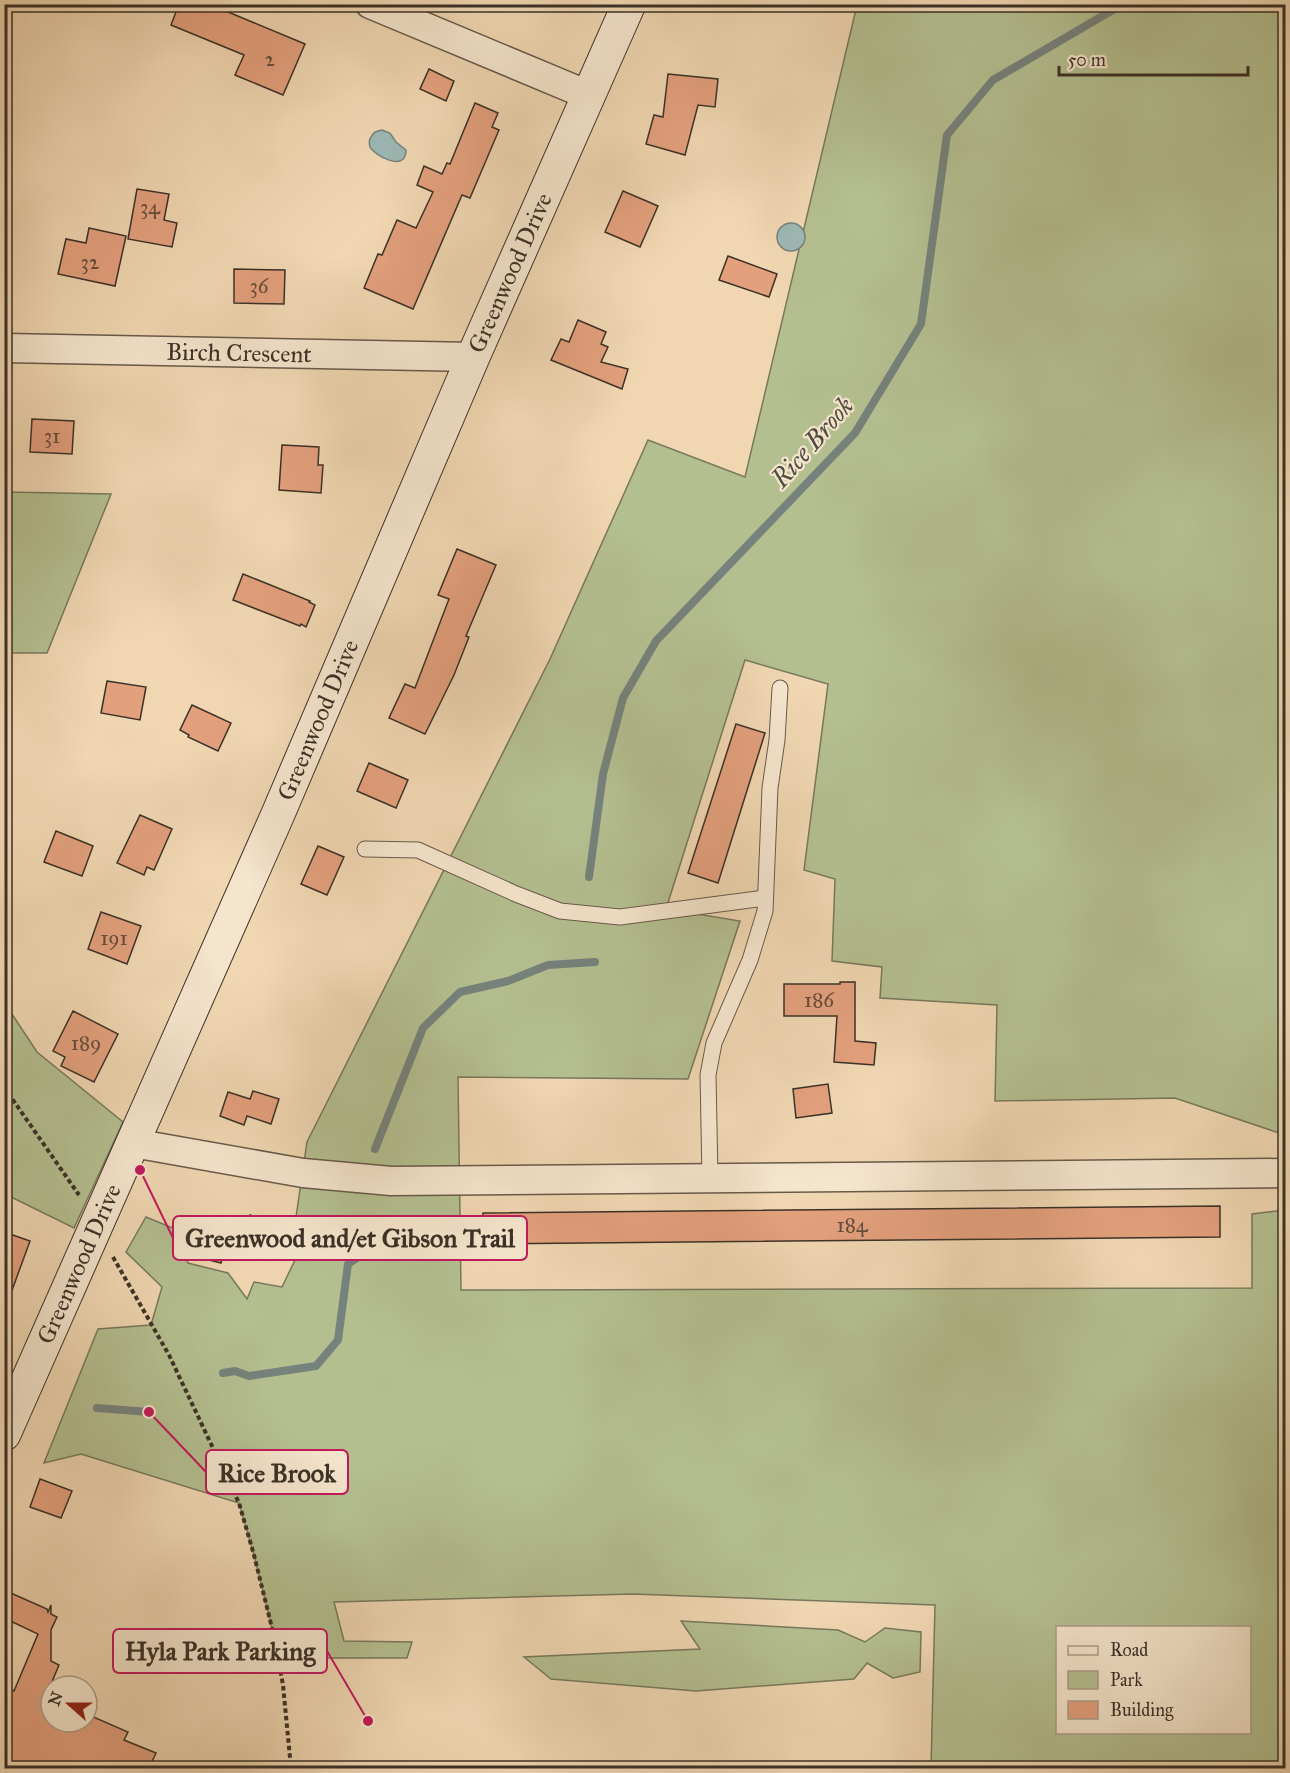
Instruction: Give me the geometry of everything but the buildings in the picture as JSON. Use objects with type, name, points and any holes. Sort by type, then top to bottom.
[{"type":"main road","name":"Greenwood Drive","points":[[4,1434],[278,814],[472,357],[629,4]]},
{"type":"street","points":[[370,4],[588,95]]},
{"type":"street","name":"Birch Crescent","points":[[4,348],[472,357]]},
{"type":"street","points":[[133,1143],[303,1173],[391,1181],[1286,1173]]},
{"type":"lane","points":[[710,1178],[708,1075],[714,1043],[750,960],[765,911],[771,788],[780,688]]},
{"type":"lane","points":[[365,849],[418,850],[560,911],[620,917],[765,898]]},
{"type":"path","points":[[4,1088],[85,1203]]},
{"type":"path","points":[[111,1254],[169,1355],[240,1503],[274,1636],[283,1685],[291,1768]]},
{"type":"green space","points":[[857,5],[1285,5],[1285,1135],[1175,1098],[995,1101],[997,1005],[880,998],[882,967],[832,961],[835,879],[804,870],[828,684],[745,660],[666,909],[740,921],[688,1079],[458,1077],[461,1290],[1252,1288],[1252,1214],[1285,1210],[1285,1768],[931,1768],[935,1605],[633,1594],[334,1602],[344,1641],[412,1642],[407,1658],[300,1658],[295,1641],[274,1636],[239,1503],[81,1454],[44,1463],[98,1329],[151,1325],[162,1287],[126,1252],[146,1217],[173,1228],[188,1263],[228,1273],[247,1299],[254,1282],[282,1287],[297,1256],[296,1217],[307,1142],[550,659],[648,440],[745,477]]},
{"type":"green space","points":[[5,492],[111,494],[47,653],[5,653]]},
{"type":"green space","points":[[4,1002],[37,1052],[123,1122],[74,1228],[5,1194]]},
{"type":"green space","points":[[681,1621],[838,1630],[865,1642],[885,1628],[921,1632],[920,1672],[893,1678],[867,1663],[854,1679],[696,1691],[551,1679],[524,1657],[700,1649]]},
{"type":"water","points":[[382,130],[390,133],[406,150],[405,157],[401,161],[389,160],[377,154],[370,147],[372,135]]},
{"type":"water","points":[[791,223],[801,227],[805,237],[801,247],[791,251],[781,247],[777,237],[781,227]]},
{"type":"waterway","name":"Rice Brook","points":[[589,877],[603,774],[623,698],[656,641],[855,433],[921,324],[947,135],[993,80],[1123,4]]},
{"type":"waterway","name":"Rice Brook","points":[[375,1149],[423,1028],[460,992],[508,981],[548,965],[595,962]]},
{"type":"waterway","name":"Rice Brook","points":[[223,1373],[235,1371],[249,1376],[316,1366],[338,1340],[348,1264],[357,1258],[361,1238]]},
{"type":"waterway","name":"Rice Brook","points":[[97,1408],[149,1412]]},
{"type":"place","name":"Greenwood and/et Gibson Trail","points":[[140,1170]]},
{"type":"place","name":"Rice Brook","points":[[149,1412]]},
{"type":"place","name":"Hyla Park Parking","points":[[368,1721]]}]
